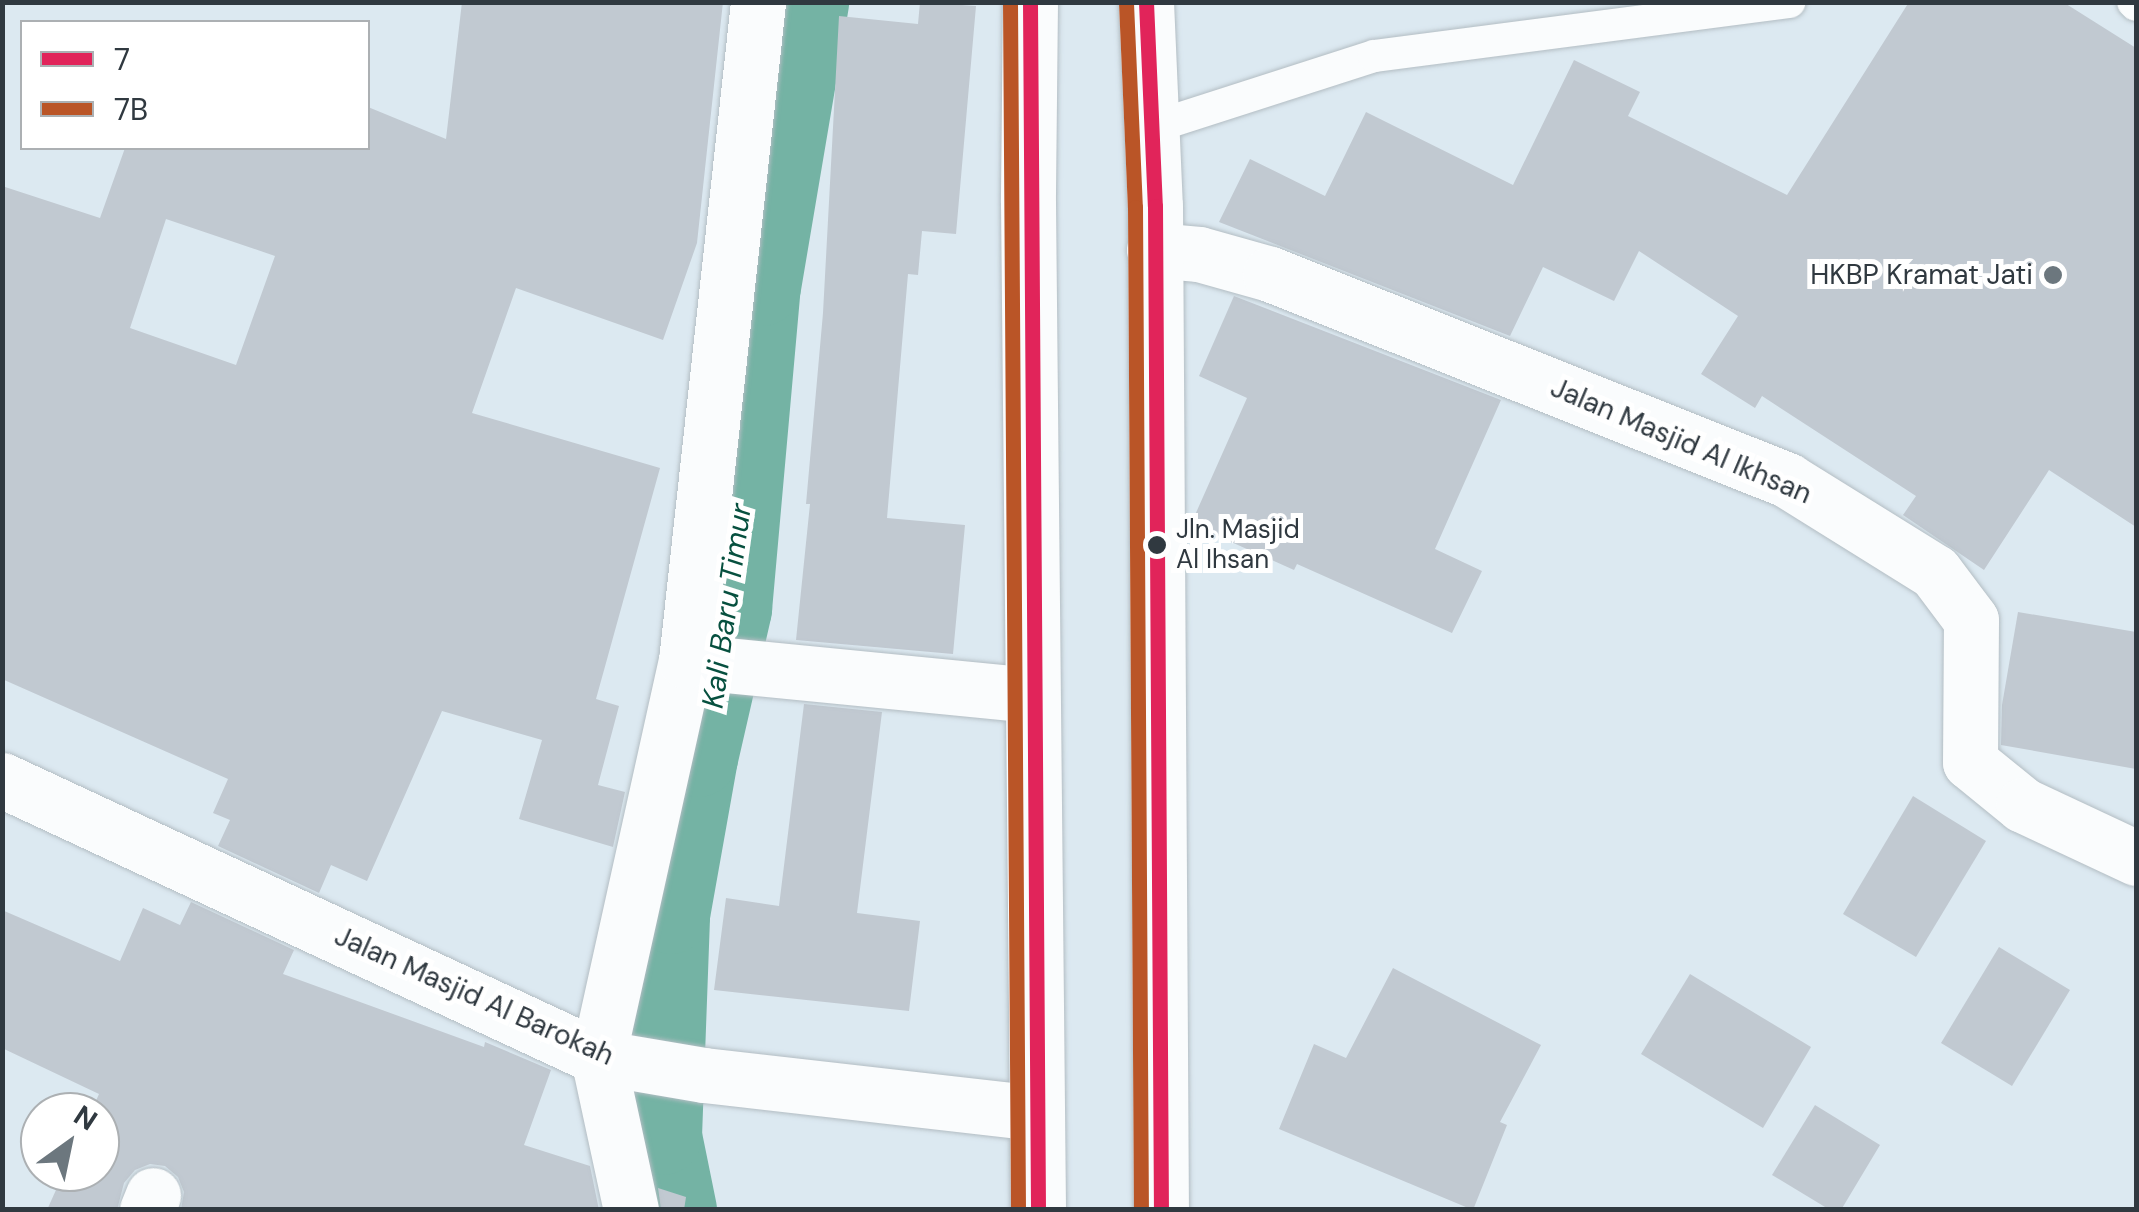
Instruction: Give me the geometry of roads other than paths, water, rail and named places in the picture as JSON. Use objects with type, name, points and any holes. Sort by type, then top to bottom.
[{"type":"main road","points":[[631,1210],[612,1060],[711,664],[758,2]]},
{"type":"main road","points":[[1030,2],[1031,695],[1038,1210]]},
{"type":"main road","points":[[1146,2],[1154,250],[1161,1210]]},
{"type":"main road","name":"Jalan Masjid Al Ikhsan","points":[[1154,250],[1199,254],[1270,274],[1640,420],[1803,490],[1935,572],[1971,620],[1970,762],[2022,805],[2136,858]]},
{"type":"main road","points":[[711,664],[1031,695]]},
{"type":"main road","name":"Jalan Masjid Al Barokah","points":[[2,780],[612,1060],[704,1075],[1036,1113]]},
{"type":"lane","points":[[1150,128],[1374,56],[1790,2]]},
{"type":"waterway","name":"Kali Baru Timur","points":[[678,1210],[663,1136],[671,915],[699,758],[733,609],[762,287],[810,2]]},
{"type":"place","name":"HKBP Kramat Jati","points":[[2053,275]]},
{"type":"place","name":"Jln. Masjid Al Ihsan","points":[[1157,545]]}]
